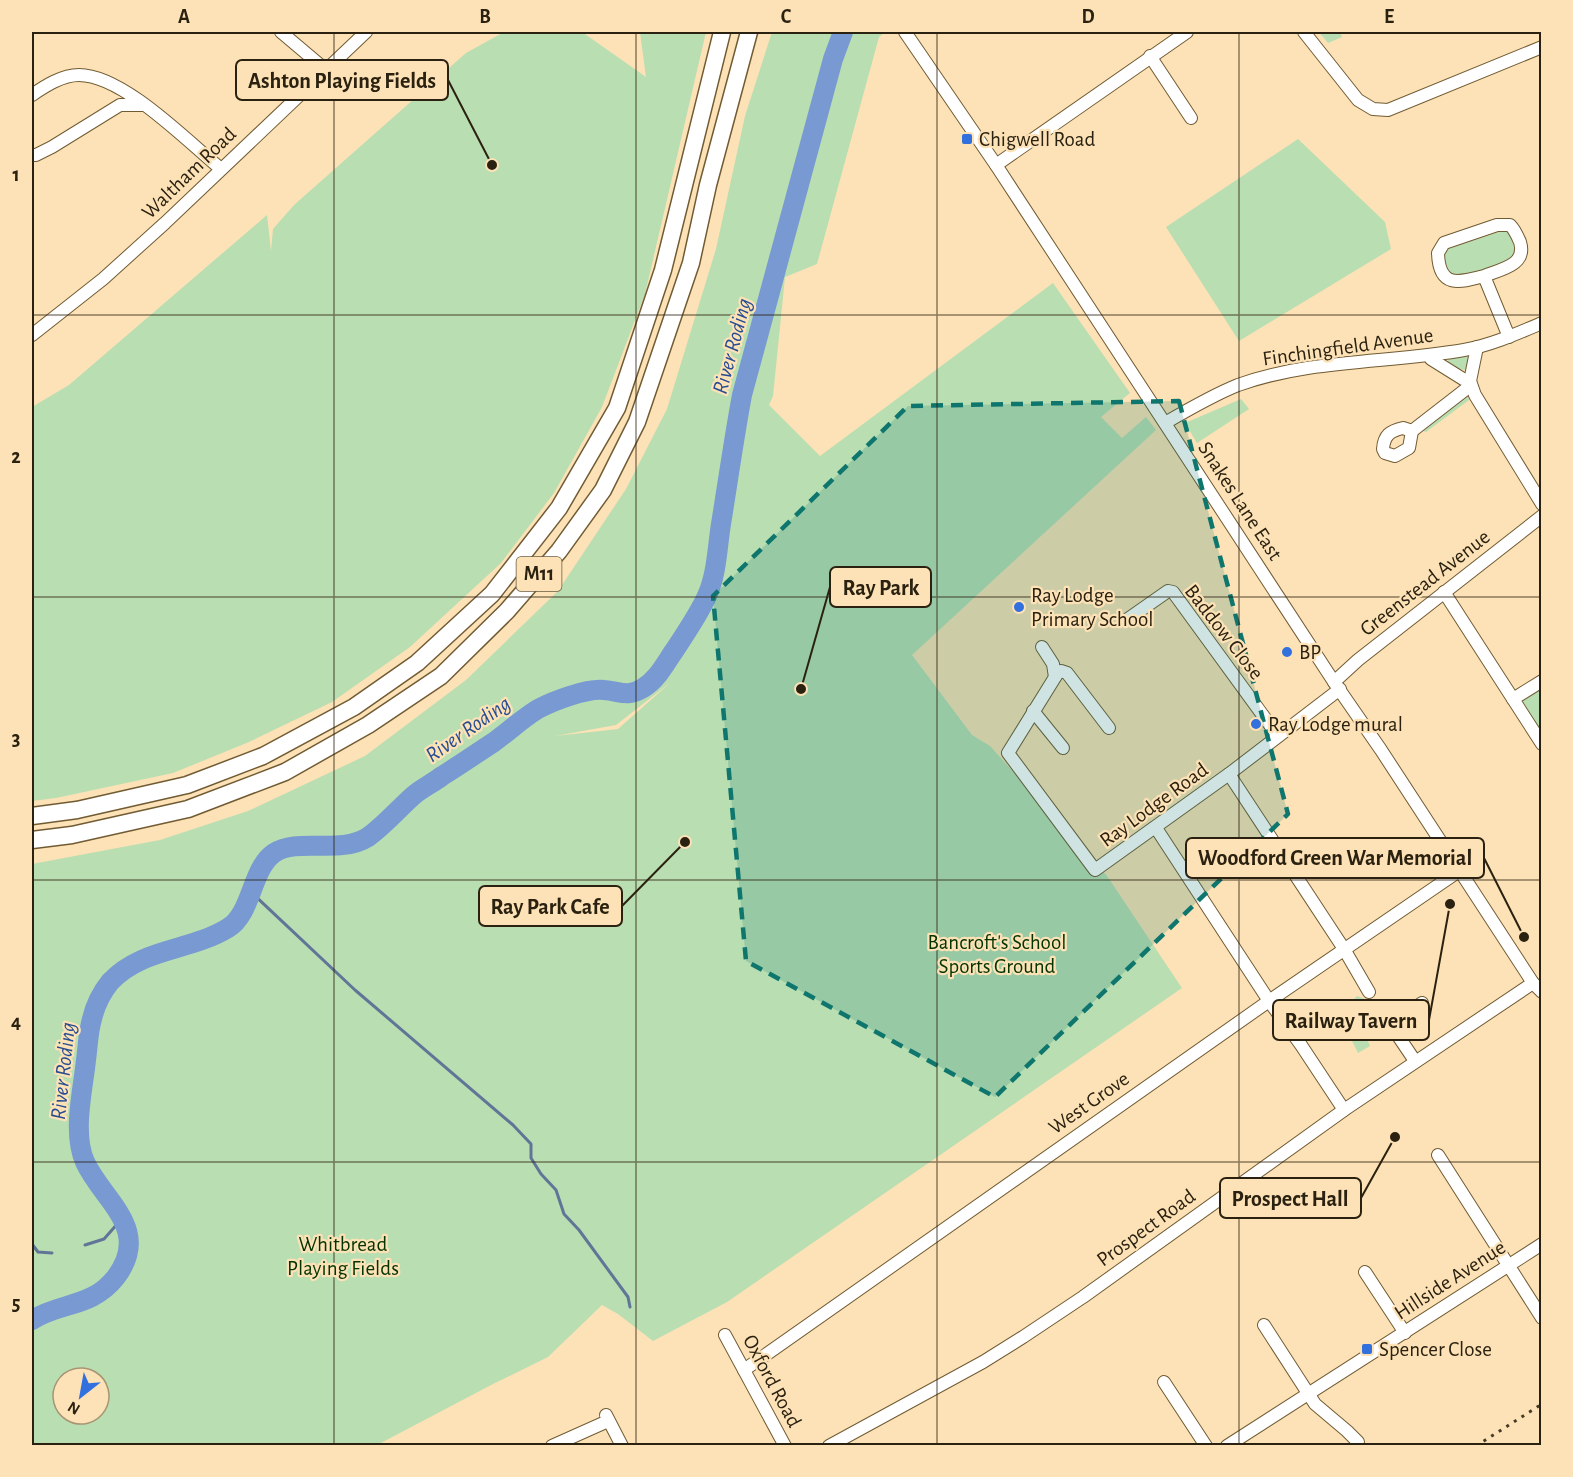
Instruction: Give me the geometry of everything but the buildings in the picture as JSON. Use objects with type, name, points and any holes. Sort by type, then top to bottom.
[{"type":"highway","name":"M11","points":[[32,816],[77,810],[188,785],[262,756],[354,707],[417,663],[492,594],[559,508],[617,408],[663,270],[722,32]]},
{"type":"highway","name":"M11","points":[[32,840],[72,835],[188,809],[285,772],[368,725],[441,675],[507,611],[559,551],[603,490],[637,422],[691,263],[708,185],[748,32]]},
{"type":"street","points":[[281,32],[326,70]]},
{"type":"street","name":"Waltham Road","points":[[32,334],[103,279],[366,32]]},
{"type":"street","name":"Snakes Lane East","points":[[905,32],[996,165],[1537,987]]},
{"type":"street","points":[[996,165],[1187,32]]},
{"type":"street","points":[[1304,32],[1358,100],[1373,110],[1388,110],[1542,47]]},
{"type":"street","points":[[1150,56],[1191,118]]},
{"type":"street","points":[[32,95],[58,80],[79,75],[114,84],[145,105],[221,169]]},
{"type":"street","points":[[32,155],[52,147],[120,105],[145,105]]},
{"type":"street","points":[[1497,225],[1510,225],[1522,249],[1521,258],[1513,265],[1485,276],[1458,282],[1450,281],[1444,276],[1438,253],[1444,243],[1497,225]]},
{"type":"street","points":[[1485,276],[1509,337]]},
{"type":"street","name":"Finchingfield Avenue","points":[[1165,423],[1238,386],[1285,372],[1431,355],[1477,347],[1542,323]]},
{"type":"street","points":[[1412,431],[1470,383],[1477,347]]},
{"type":"street","points":[[1431,355],[1431,359],[1470,383],[1542,504]]},
{"type":"street","name":"Greenstead Avenue","points":[[1337,685],[1350,666],[1542,516]]},
{"type":"street","name":"Baddow Close","points":[[1128,619],[1168,591],[1173,592],[1278,736]]},
{"type":"street","points":[[1444,592],[1542,744]]},
{"type":"street","points":[[1042,647],[1053,664],[1056,675],[1061,671],[1067,673],[1109,728]]},
{"type":"street","name":"Ray Lodge Road","points":[[1056,675],[1008,753],[1092,869],[1098,870],[1229,774],[1278,736],[1337,685]]},
{"type":"street","points":[[1513,699],[1542,681]]},
{"type":"street","points":[[1033,711],[1063,748]]},
{"type":"street","points":[[1229,774],[1344,949],[1369,992]]},
{"type":"street","points":[[1156,828],[1269,1001],[1344,1110]]},
{"type":"street","name":"West Grove","points":[[744,1370],[1269,1001],[1459,871]]},
{"type":"street","name":"Prospect Road","points":[[829,1446],[963,1373],[1023,1337],[1083,1297],[1415,1061],[1537,987]]},
{"type":"street","points":[[1415,1061],[1388,1022],[1422,1003]]},
{"type":"street","points":[[1438,1155],[1542,1318]]},
{"type":"street","name":"Hillside Avenue","points":[[1227,1446],[1542,1244]]},
{"type":"street","points":[[1365,1272],[1405,1333]]},
{"type":"street","points":[[1264,1325],[1315,1404],[1358,1442]]},
{"type":"street","name":"Oxford Road","points":[[725,1335],[785,1446]]},
{"type":"street","points":[[1164,1382],[1206,1446]]},
{"type":"street","points":[[552,1446],[607,1418],[622,1446]]},
{"type":"highlighted area","points":[[1179,401],[1288,814],[995,1097],[746,961],[713,596],[908,406]]},
{"type":"green space","points":[[504,32],[582,32],[646,77],[640,32],[706,32],[645,294],[602,407],[554,493],[501,563],[410,647],[332,702],[249,742],[173,773],[32,801],[32,407],[69,385],[267,215],[271,251],[273,229],[294,205],[466,53]]},
{"type":"green space","points":[[772,32],[885,32],[879,37],[817,264],[785,277],[773,396],[769,405],[820,456],[1053,283],[1130,393],[1101,417],[1122,438],[1146,417],[1156,430],[912,655],[972,735],[990,746],[1107,876],[1182,988],[727,1302],[653,1341],[618,1314],[602,1305],[548,1357],[377,1445],[32,1446],[32,864],[160,840],[248,811],[365,756],[466,680],[558,591],[626,489],[667,409],[716,249],[745,116]],"holes":[[[671,682],[618,729],[555,736],[616,725]]]},
{"type":"green space","points":[[1319,32],[1340,32],[1342,37],[1328,43]]},
{"type":"green space","points":[[1298,139],[1385,222],[1391,249],[1239,341],[1166,227]]},
{"type":"green space","points":[[1505,230],[1510,232],[1516,254],[1505,264],[1457,278],[1449,272],[1443,256],[1447,249]]},
{"type":"green space","points":[[1463,354],[1469,357],[1467,370],[1459,369],[1448,362],[1449,357]]},
{"type":"green space","points":[[1468,397],[1469,400],[1426,432],[1419,429],[1458,398]]},
{"type":"green space","points":[[1241,399],[1249,409],[1197,443],[1185,423]]},
{"type":"green space","points":[[1541,685],[1541,738],[1519,702]]},
{"type":"green space","points":[[1357,996],[1370,1001],[1380,1017],[1344,1030],[1335,1024]]},
{"type":"green space","points":[[1366,1028],[1370,1046],[1358,1053],[1349,1035]]},
{"type":"waterway","name":"River Roding","points":[[32,1320],[97,1294],[116,1277],[126,1260],[129,1244],[127,1230],[121,1216],[85,1162],[79,1138],[79,1111],[90,1029],[97,1004],[110,982],[136,962],[214,936],[228,928],[242,913],[260,870],[274,853],[295,846],[332,846],[357,842],[368,837],[417,792],[494,742],[538,709],[589,691],[632,693],[643,688],[660,671],[691,625],[706,598],[712,580],[742,395],[833,59],[843,32]]},
{"type":"waterway","points":[[251,892],[355,990],[513,1125],[531,1144],[531,1158],[541,1174],[556,1190],[564,1214],[579,1230],[628,1297],[630,1307]]},
{"type":"waterway","points":[[85,1245],[104,1239],[119,1222],[124,1220]]},
{"type":"waterway","points":[[32,1244],[38,1252],[52,1253]]},
{"type":"railway","points":[[1476,1446],[1542,1404]]},
{"type":"place","name":"Chigwell Road","points":[[967,139]]},
{"type":"place","name":"Ashton Playing Fields","points":[[492,165]]},
{"type":"place","name":"Ray Lodge Primary School","points":[[1019,607]]},
{"type":"place","name":"BP","points":[[1287,652]]},
{"type":"place","name":"Ray Park","points":[[801,689]]},
{"type":"place","name":"Ray Lodge mural","points":[[1256,724]]},
{"type":"place","name":"Ray Park Cafe","points":[[685,842]]},
{"type":"place","name":"Railway Tavern","points":[[1450,904]]},
{"type":"place","name":"Woodford Green War Memorial","points":[[1524,937]]},
{"type":"place","name":"Prospect Hall","points":[[1395,1137]]},
{"type":"place","name":"Spencer Close","points":[[1367,1349]]},
{"type":"park label","name":"Bancroft's School Sports Ground","points":[[997,954]]},
{"type":"park label","name":"Whitbread Playing Fields","points":[[343,1256]]}]
